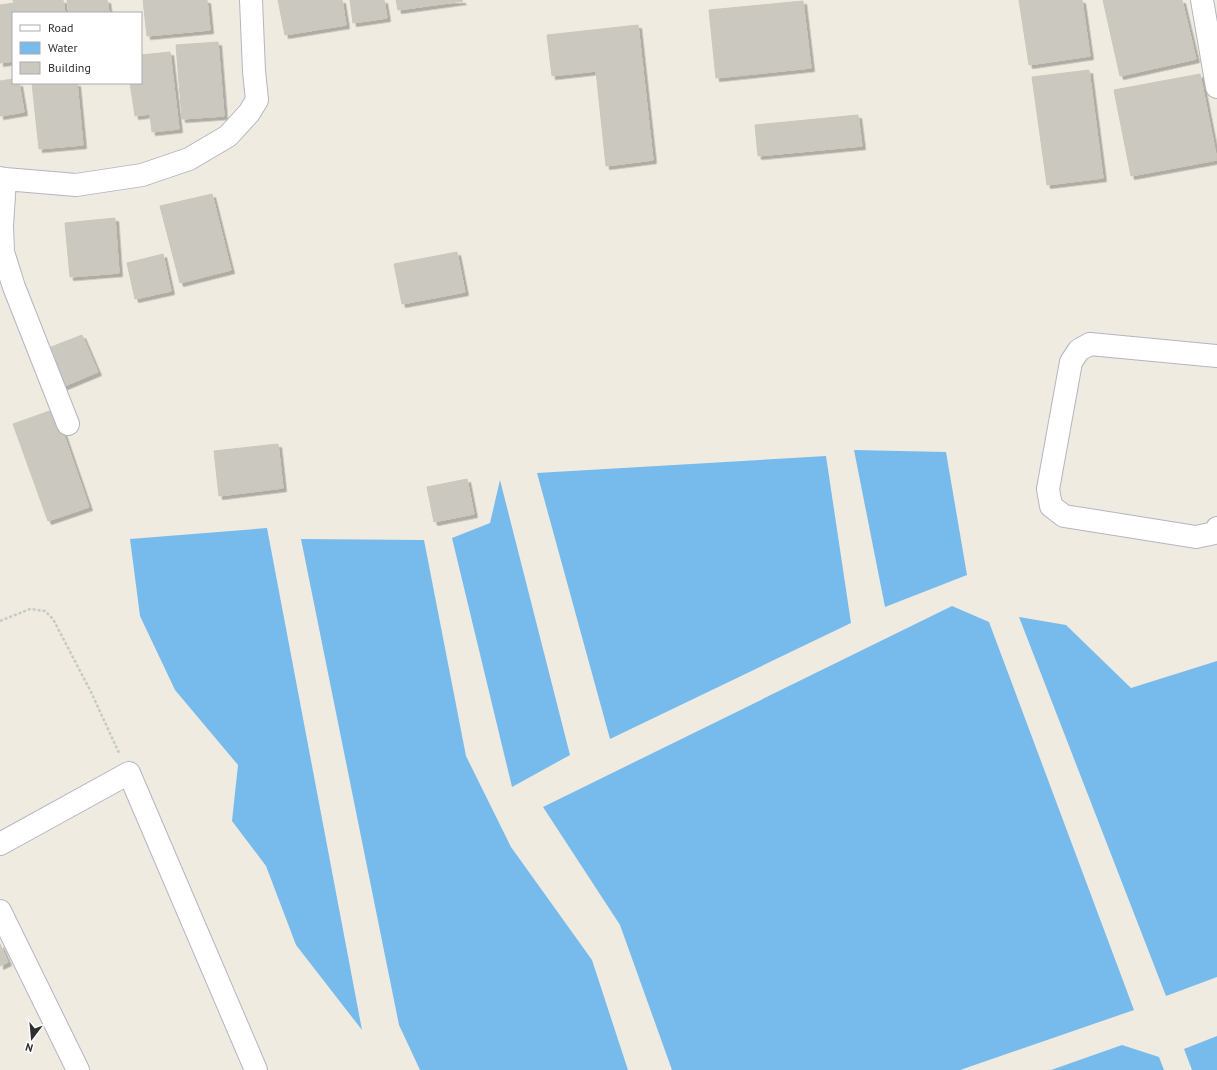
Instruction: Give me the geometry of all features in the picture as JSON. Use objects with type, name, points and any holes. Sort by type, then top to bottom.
[{"type":"street","points":[[68,424],[14,287],[3,252],[3,179],[76,185],[142,175],[190,159],[228,136],[249,113],[257,100],[251,0]]},
{"type":"street","points":[[1202,0],[1217,87]]},
{"type":"street","points":[[1217,356],[1090,344],[1079,350],[1071,362],[1048,489],[1051,506],[1064,516],[1196,536],[1215,533],[1217,528]]},
{"type":"street","points":[[0,844],[129,773],[256,1070]]},
{"type":"street","points":[[0,911],[78,1070]]},
{"type":"path","points":[[0,621],[30,609],[45,611],[52,619],[90,692],[129,773]]},
{"type":"water","points":[[854,450],[946,452],[967,575],[885,607]]},
{"type":"water","points":[[826,456],[851,623],[610,739],[537,473]]},
{"type":"water","points":[[500,480],[570,755],[512,787],[452,538],[490,523]]},
{"type":"water","points":[[267,528],[362,1030],[296,945],[266,866],[232,821],[238,765],[175,690],[140,616],[130,539]]},
{"type":"water","points":[[301,539],[424,540],[466,756],[511,847],[592,960],[628,1070],[420,1070],[399,1025]]},
{"type":"water","points":[[952,606],[989,622],[1134,1010],[960,1070],[672,1070],[620,925],[543,807]]},
{"type":"water","points":[[1019,617],[1066,625],[1131,688],[1217,661],[1217,977],[1166,996]]},
{"type":"water","points":[[1217,1036],[1217,1070],[1192,1070],[1184,1049]]},
{"type":"water","points":[[1122,1045],[1159,1057],[1164,1070],[1051,1070]]},
{"type":"building","points":[[13,0],[63,0],[65,12],[12,12],[12,61],[0,63],[0,5],[14,3]]},
{"type":"building","points":[[67,0],[107,0],[109,12],[69,12]]},
{"type":"building","points":[[143,0],[207,0],[210,30],[147,36]]},
{"type":"building","points":[[278,0],[342,0],[346,25],[285,35]]},
{"type":"building","points":[[350,0],[384,0],[387,18],[353,23]]},
{"type":"building","points":[[396,0],[462,0],[463,1],[398,10]]},
{"type":"building","points":[[1019,0],[1082,0],[1090,56],[1029,65]]},
{"type":"building","points":[[1103,0],[1182,0],[1196,59],[1120,76]]},
{"type":"building","points":[[803,1],[811,68],[716,78],[709,10]]},
{"type":"building","points":[[638,25],[653,160],[606,166],[596,71],[552,76],[547,35]]},
{"type":"building","points":[[218,42],[224,116],[182,119],[176,45]]},
{"type":"building","points":[[170,52],[179,129],[152,132],[150,114],[135,116],[130,84],[142,84],[142,55]]},
{"type":"building","points":[[1089,70],[1103,178],[1047,185],[1032,77]]},
{"type":"building","points":[[1200,74],[1217,160],[1131,176],[1114,90]]},
{"type":"building","points":[[12,79],[12,84],[19,84],[24,112],[0,116],[0,81]]},
{"type":"building","points":[[32,84],[77,84],[83,145],[39,149]]},
{"type":"building","points":[[858,115],[862,146],[758,156],[755,125]]},
{"type":"building","points":[[212,194],[231,270],[180,283],[160,206]]},
{"type":"building","points":[[115,218],[119,273],[70,277],[65,223]]},
{"type":"building","points":[[457,252],[465,292],[402,304],[394,264]]},
{"type":"building","points":[[163,254],[171,291],[135,299],[127,263]]},
{"type":"building","points":[[82,335],[98,372],[62,387],[46,349]]},
{"type":"building","points":[[55,409],[89,507],[48,521],[13,424]]},
{"type":"building","points":[[278,444],[283,488],[219,496],[214,451]]},
{"type":"building","points":[[467,479],[474,514],[434,522],[427,487]]},
{"type":"building","points":[[0,944],[8,962],[0,966]]}]
